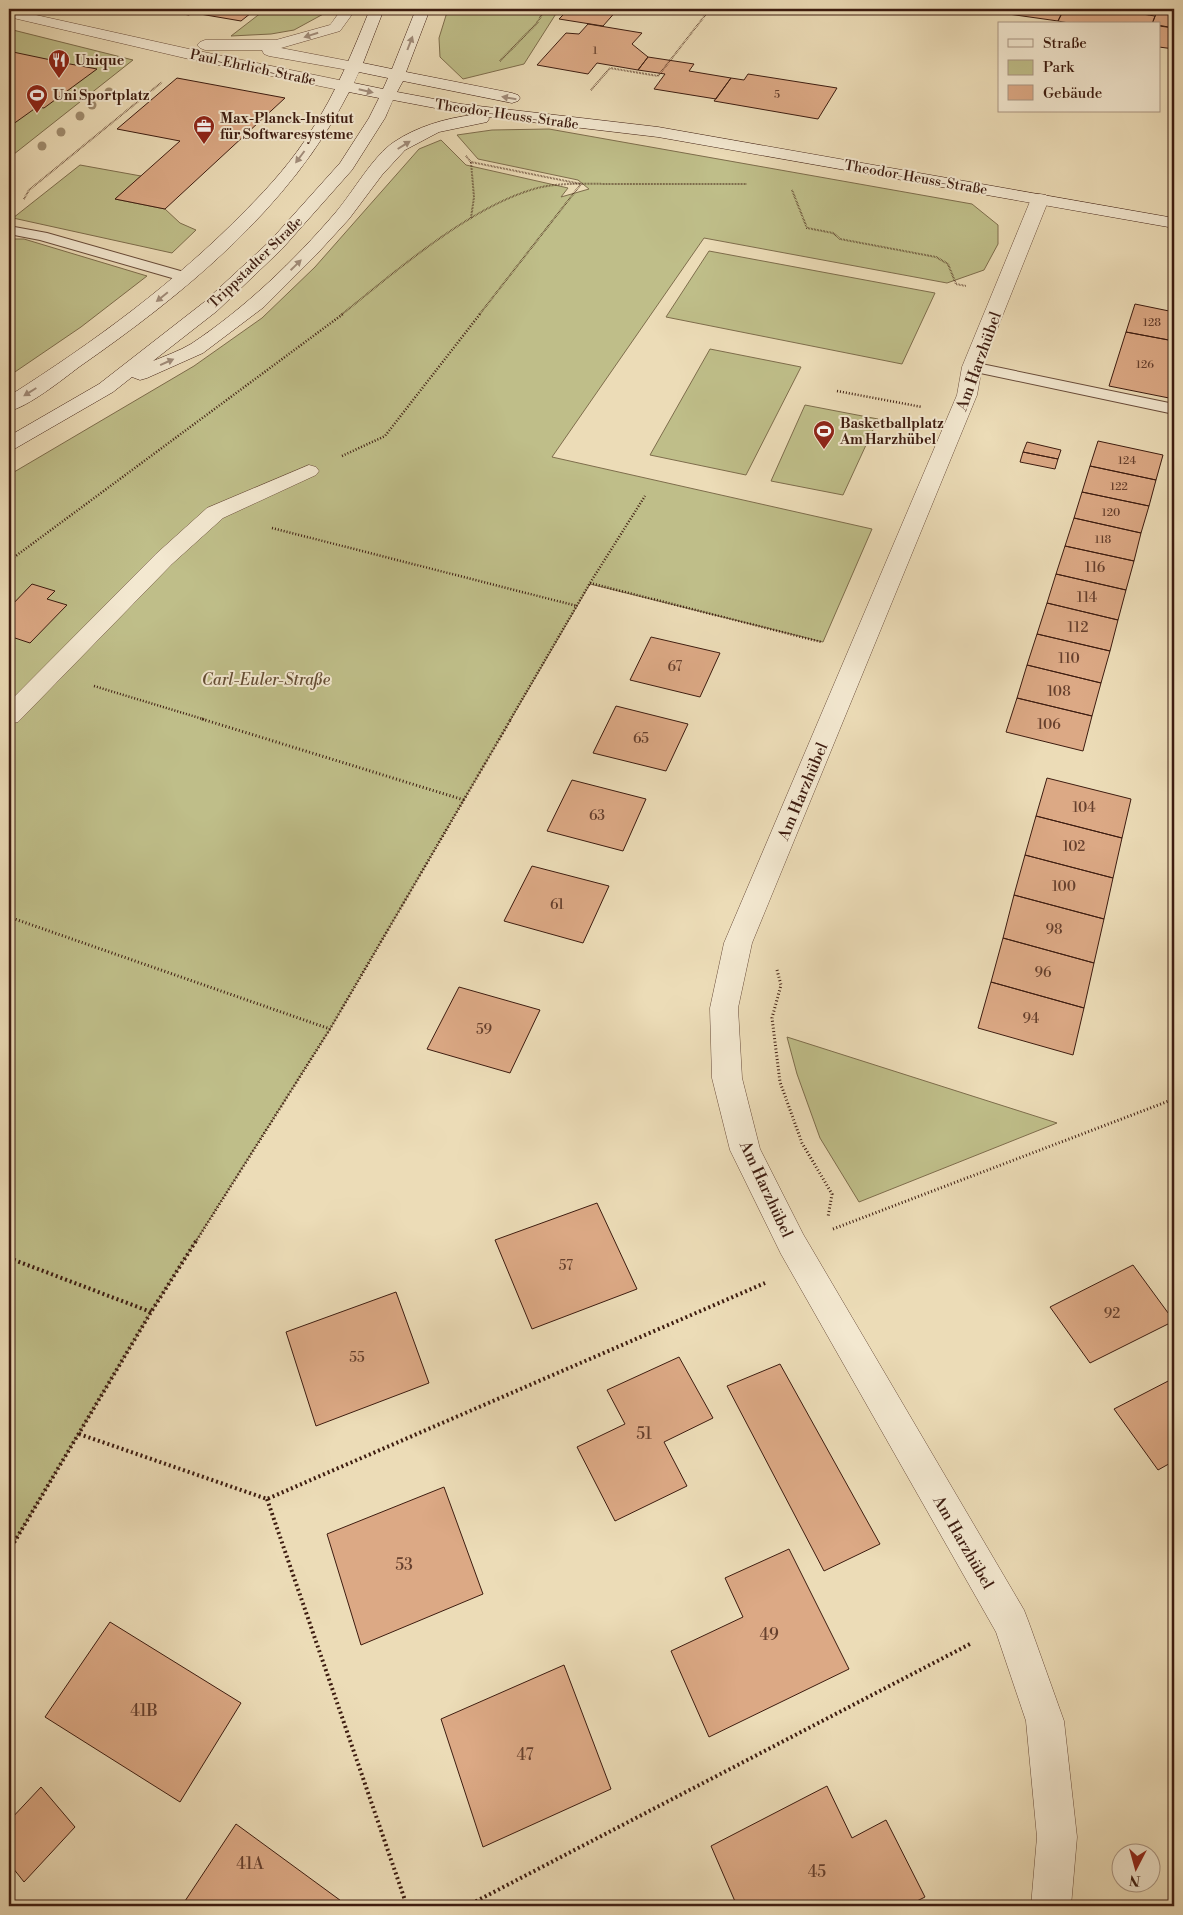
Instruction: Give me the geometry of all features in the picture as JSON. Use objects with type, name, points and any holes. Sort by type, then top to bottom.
[{"type":"street","name":"Paul-Ehrlich-Straße","points":[[163,47],[276,44],[335,28],[349,9]]},
{"type":"street","points":[[9,405],[66,369],[139,315],[186,277],[244,223],[280,184],[319,132],[354,66],[377,9]]},
{"type":"street","name":"Trippstadter Straße","points":[[9,444],[106,388],[210,307],[276,245],[346,166],[377,118],[397,76],[423,9]]},
{"type":"street","name":"Paul-Ehrlich-Straße","points":[[9,12],[189,54],[387,96]]},
{"type":"street","name":"Paul-Ehrlich-Straße","points":[[233,46],[354,66],[397,76]]},
{"type":"street","name":"Theodor-Heuss-Straße","points":[[397,76],[574,110],[658,132]]},
{"type":"street","name":"Theodor-Heuss-Straße","points":[[387,96],[461,109],[658,132],[1174,223]]},
{"type":"street","points":[[106,388],[196,349],[257,303],[310,252],[343,214],[376,171],[399,146],[434,129],[462,121],[530,118]]},
{"type":"street","name":"Am Harzhübel","points":[[1040,199],[972,367],[967,395],[738,943],[724,1008],[727,1078],[745,1150],[799,1255],[1011,1623],[1045,1721],[1057,1837],[1051,1906]]},
{"type":"street","points":[[9,716],[164,559],[215,514],[309,471]]},
{"type":"lane","points":[[9,230],[42,236],[186,277]]},
{"type":"lane","points":[[972,367],[1174,409]]},
{"type":"path","points":[[496,66],[537,23],[544,9]]},
{"type":"path","points":[[600,80],[610,68],[658,76],[710,9]]},
{"type":"path","points":[[1148,15],[1150,9]]},
{"type":"path","points":[[29,190],[168,77]]},
{"type":"path","points":[[465,156],[471,162],[581,184]]},
{"type":"path","points":[[813,159],[786,179],[807,228],[833,233],[840,239],[936,257],[948,264],[956,284],[1003,293]]},
{"type":"path","points":[[471,162],[474,197],[471,218]]},
{"type":"path","points":[[309,471],[385,436],[581,184]]},
{"type":"path","points":[[9,561],[319,333],[399,269],[471,218],[509,198],[536,188],[581,184],[748,184]]},
{"type":"path","points":[[837,390],[959,414]]},
{"type":"path","points":[[9,1551],[151,1312],[330,1029],[590,584],[645,496]]},
{"type":"path","points":[[215,514],[577,606]]},
{"type":"path","points":[[590,584],[861,652]]},
{"type":"path","points":[[53,673],[464,800]]},
{"type":"path","points":[[9,917],[330,1029]]},
{"type":"path","points":[[776,969],[781,984],[772,1018],[780,1082],[802,1143],[832,1194],[826,1232]]},
{"type":"path","points":[[79,1434],[266,1499],[799,1255],[826,1232],[845,1223],[1174,1099]]},
{"type":"path","points":[[9,1258],[151,1312]]},
{"type":"path","points":[[266,1499],[407,1906]]},
{"type":"path","points":[[467,1906],[1011,1623]]},
{"type":"green space","points":[[266,9],[329,9],[327,12],[294,30],[271,34],[231,36]]},
{"type":"green space","points":[[448,9],[559,9],[524,64],[463,79],[440,57],[439,38]]},
{"type":"green space","name":"Uni Sportplatz","points":[[9,29],[133,60],[9,158]]},
{"type":"green space","name":"Carl-Euler-Straße","points":[[549,129],[972,204],[998,225],[998,244],[984,270],[947,283],[704,238],[552,457],[872,529],[823,642],[590,584],[330,1029],[151,1312],[9,1551],[9,475],[194,366],[262,318],[315,267],[419,149],[441,140],[466,165],[568,188],[561,197],[589,189],[578,180],[478,159],[457,135],[492,130]]},
{"type":"green space","points":[[80,165],[141,176],[115,199],[165,209],[180,223],[196,230],[172,253],[13,218]]},
{"type":"green space","points":[[9,239],[24,239],[147,276],[81,327],[9,376]]},
{"type":"green space","points":[[709,251],[935,293],[902,364],[666,317]]},
{"type":"green space","points":[[710,349],[801,367],[746,475],[650,455]]},
{"type":"green space","name":"Basketballplatz Am Harzhübel","points":[[805,405],[878,419],[843,495],[771,481]]},
{"type":"green space","points":[[787,1037],[1057,1123],[859,1202],[820,1138],[797,1074]]},
{"type":"building","points":[[151,9],[197,9],[189,15]]},
{"type":"building","points":[[207,9],[256,9],[241,21],[200,14]]},
{"type":"building","points":[[569,9],[618,9],[603,26],[559,19]]},
{"type":"building","points":[[988,9],[1064,9],[1058,21],[987,11]]},
{"type":"building","points":[[1064,9],[1124,9],[1123,11],[1155,16],[1153,22],[1058,21]]},
{"type":"building","points":[[1168,11],[1174,12],[1174,28],[1160,25],[1160,22],[1153,22],[1156,14]]},
{"type":"building","points":[[588,24],[642,33],[632,44],[648,57],[638,70],[597,63],[588,74],[537,65],[566,33],[579,34]]},
{"type":"building","points":[[1160,26],[1174,28],[1174,49],[1160,47]]},
{"type":"building","points":[[13,52],[97,69],[44,108],[37,107],[9,127],[9,55]]},
{"type":"building","points":[[648,57],[694,64],[689,71],[731,78],[716,99],[654,89],[665,74],[638,70]]},
{"type":"building","points":[[748,74],[837,88],[818,119],[714,101],[731,78],[744,80]]},
{"type":"building","name":"Max-Planck-Institut für Softwaresysteme","points":[[177,78],[285,98],[165,209],[115,199],[180,141],[117,129]]},
{"type":"building","points":[[1135,304],[1174,312],[1174,341],[1126,332]]},
{"type":"building","points":[[1126,332],[1174,341],[1174,399],[1109,386]]},
{"type":"building","points":[[1098,441],[1163,455],[1156,480],[1090,466]]},
{"type":"building","points":[[1027,442],[1061,450],[1058,459],[1023,452]]},
{"type":"building","points":[[1023,452],[1058,459],[1055,469],[1020,462]]},
{"type":"building","points":[[1090,466],[1156,480],[1149,506],[1082,492]]},
{"type":"building","points":[[1082,492],[1149,506],[1141,533],[1074,518]]},
{"type":"building","points":[[1074,518],[1141,533],[1134,561],[1065,546]]},
{"type":"building","points":[[1065,546],[1134,561],[1126,590],[1056,574]]},
{"type":"building","points":[[1056,574],[1126,590],[1118,620],[1047,603]]},
{"type":"building","points":[[32,584],[55,591],[47,599],[67,605],[30,643],[9,636],[9,608]]},
{"type":"building","points":[[1047,603],[1118,620],[1110,651],[1037,634]]},
{"type":"building","points":[[1037,634],[1110,651],[1101,683],[1027,665]]},
{"type":"building","points":[[651,637],[720,653],[700,697],[630,680]]},
{"type":"building","points":[[1027,665],[1101,683],[1092,716],[1017,698]]},
{"type":"building","points":[[1017,698],[1092,716],[1083,751],[1006,732]]},
{"type":"building","points":[[616,706],[688,724],[666,771],[593,753]]},
{"type":"building","points":[[1047,778],[1131,799],[1122,838],[1036,816]]},
{"type":"building","points":[[572,780],[646,799],[623,851],[547,831]]},
{"type":"building","points":[[1036,816],[1122,838],[1113,878],[1025,855]]},
{"type":"building","points":[[1025,855],[1113,878],[1104,919],[1014,895]]},
{"type":"building","points":[[532,866],[609,886],[583,943],[504,921]]},
{"type":"building","points":[[1014,895],[1104,919],[1094,963],[1003,938]]},
{"type":"building","points":[[1003,938],[1094,963],[1084,1008],[991,982]]},
{"type":"building","points":[[991,982],[1084,1008],[1073,1055],[978,1028]]},
{"type":"building","points":[[459,987],[540,1010],[510,1073],[427,1049]]},
{"type":"building","points":[[597,1203],[637,1289],[532,1329],[495,1240]]},
{"type":"building","points":[[1133,1265],[1174,1321],[1090,1363],[1050,1307]]},
{"type":"building","points":[[396,1292],[429,1383],[316,1426],[286,1332]]},
{"type":"building","points":[[679,1357],[713,1418],[664,1442],[687,1486],[615,1521],[577,1447],[625,1424],[607,1390]]},
{"type":"building","points":[[780,1364],[880,1544],[824,1571],[727,1386]]},
{"type":"building","points":[[1174,1378],[1174,1461],[1158,1470],[1114,1409]]},
{"type":"building","points":[[444,1487],[483,1594],[361,1645],[327,1534]]},
{"type":"building","points":[[789,1549],[849,1669],[709,1737],[671,1651],[743,1617],[725,1578]]},
{"type":"building","points":[[110,1622],[241,1703],[180,1802],[45,1717]]},
{"type":"building","points":[[564,1665],[611,1789],[483,1847],[441,1719]]},
{"type":"building","points":[[827,1786],[852,1838],[886,1820],[925,1897],[907,1906],[737,1906],[711,1846]]},
{"type":"building","points":[[41,1787],[75,1827],[24,1882],[9,1863],[9,1821]]},
{"type":"building","points":[[236,1824],[348,1906],[191,1906],[185,1901]]},
{"type":"place","name":"Unique","points":[[59,79]]},
{"type":"place","name":"Uni Sportplatz","points":[[37,114]]},
{"type":"place","name":"Max-Planck-Institut für Softwaresysteme","points":[[204,145]]},
{"type":"place","name":"Basketballplatz Am Harzhübel","points":[[824,450]]}]
